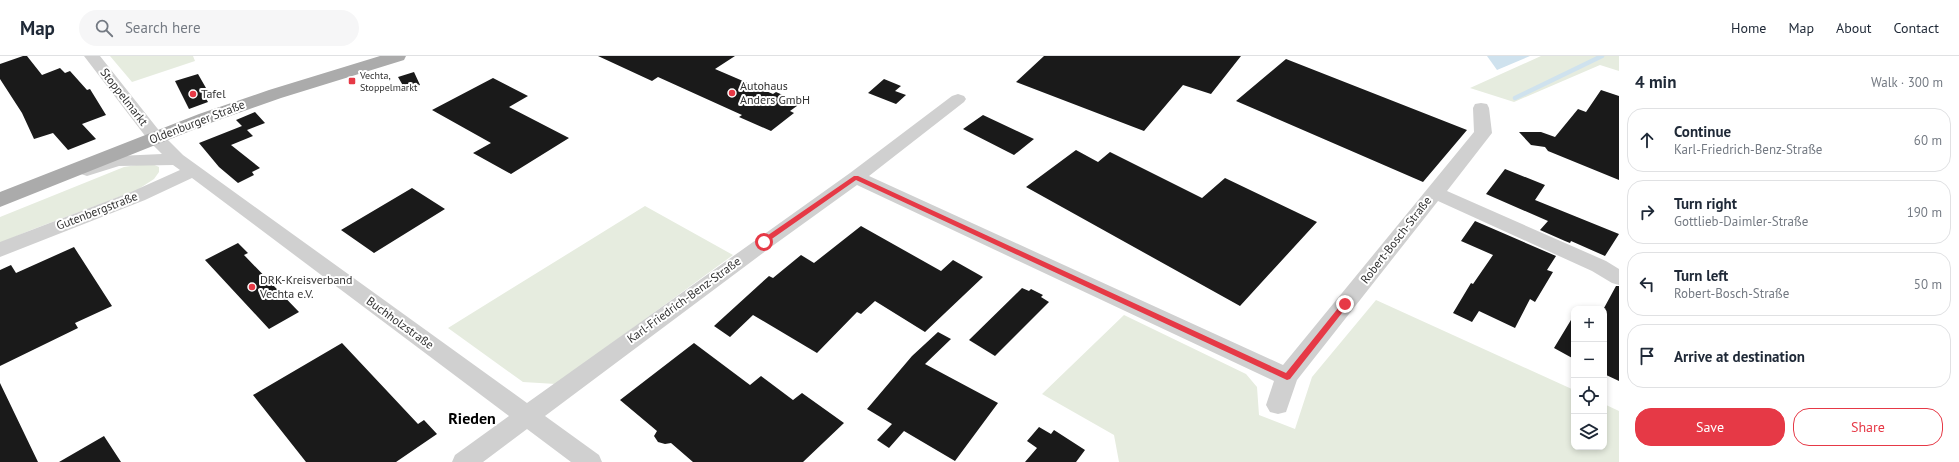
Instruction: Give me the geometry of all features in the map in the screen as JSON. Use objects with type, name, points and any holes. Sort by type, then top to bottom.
[{"type":"main road","name":"Oldenburger Straße","points":[[0,200],[155,137],[258,99],[398,56]]},
{"type":"street","name":"Stoppelmarkt","points":[[92,56],[155,137]]},
{"type":"street","name":"Karl-Friedrich-Benz-Straße","points":[[464,462],[764,242],[856,177],[958,99]]},
{"type":"street","name":"Robert-Bosch-Straße","points":[[1278,405],[1287,377],[1434,192],[1483,133],[1481,108]]},
{"type":"street","name":"Buchholzstraße","points":[[155,137],[185,165],[590,462]]},
{"type":"street","points":[[0,203],[97,166],[118,161],[185,165]]},
{"type":"street","name":"Gutenbergstraße","points":[[0,250],[138,196],[185,165]]},
{"type":"street","points":[[856,177],[1287,377]]},
{"type":"street","name":"Robert-Bosch-Straße","points":[[1434,192],[1599,266],[1619,278]]},
{"type":"shaded area","points":[[110,56],[193,56],[195,61],[132,82]]},
{"type":"shaded area","points":[[1541,56],[1619,56],[1619,71],[1600,65],[1514,102],[1470,88]]},
{"type":"shaded area","points":[[150,163],[159,167],[159,172],[154,179],[137,190],[0,243],[0,217],[124,167]]},
{"type":"shaded area","points":[[645,206],[733,255],[556,384],[523,382],[448,328]]},
{"type":"shaded area","points":[[1376,300],[1571,389],[1571,450],[1607,450],[1607,405],[1619,411],[1619,462],[1119,462],[1114,435],[1042,394],[1124,315],[1246,374],[1257,387],[1259,415],[1295,429],[1312,377]]},
{"type":"water","points":[[1487,56],[1530,56],[1497,70]]},
{"type":"building","points":[[27,56],[42,75],[60,68],[65,73],[70,71],[87,90],[90,89],[106,115],[82,124],[96,139],[68,150],[53,133],[34,139],[22,113],[0,79],[0,64]]},
{"type":"building","name":"Autohaus Anders GmbH","points":[[598,56],[735,56],[715,69],[773,94],[776,92],[801,103],[790,111],[794,113],[771,131],[739,117],[742,115],[658,77],[652,81]]},
{"type":"building","points":[[1044,56],[1241,56],[1211,94],[1183,85],[1144,131],[1016,82]]},
{"type":"building","points":[[1286,59],[1467,130],[1423,182],[1236,101]]},
{"type":"building","points":[[414,72],[420,85],[405,89],[398,77]]},
{"type":"building","name":"Tafel","points":[[198,74],[206,88],[201,90],[208,102],[189,109],[175,81]]},
{"type":"building","points":[[493,78],[528,96],[509,107],[569,138],[511,174],[473,153],[491,143],[432,110]]},
{"type":"building","points":[[884,79],[901,86],[895,91],[906,95],[896,104],[868,93]]},
{"type":"building","points":[[1601,90],[1619,96],[1619,180],[1548,151],[1545,147],[1531,145],[1519,132],[1541,132],[1555,137],[1578,109],[1586,112]]},
{"type":"building","points":[[255,112],[265,123],[247,130],[253,136],[231,145],[260,168],[252,172],[254,175],[238,183],[219,167],[199,143],[242,126],[236,120]]},
{"type":"building","points":[[983,115],[1034,139],[1014,155],[963,129]]},
{"type":"building","points":[[1076,150],[1098,162],[1110,152],[1202,198],[1225,178],[1317,222],[1240,306],[1026,187]]},
{"type":"building","points":[[1505,169],[1545,185],[1535,200],[1619,234],[1605,256],[1571,241],[1570,243],[1540,230],[1548,221],[1486,194]]},
{"type":"building","points":[[412,188],[445,209],[374,253],[341,230]]},
{"type":"building","points":[[1475,221],[1556,256],[1547,270],[1553,272],[1535,302],[1530,299],[1515,328],[1479,311],[1472,322],[1453,313],[1471,283],[1473,284],[1493,255],[1461,241]]},
{"type":"building","points":[[861,226],[941,271],[953,260],[983,277],[925,332],[875,301],[861,314],[857,312],[817,353],[753,315],[730,337],[714,326],[769,276],[773,278],[801,255],[814,263]]},
{"type":"building","name":"DRK-Kreisverband Vechta e.V.","points":[[238,243],[248,253],[244,255],[299,312],[269,329],[205,260]]},
{"type":"building","points":[[74,247],[112,306],[75,323],[78,328],[0,366],[0,270],[11,265],[16,273]]},
{"type":"building","points":[[1616,286],[1619,286],[1619,381],[1607,375],[1607,306],[1605,306]]},
{"type":"building","points":[[1022,288],[1029,291],[1031,289],[1043,295],[1041,297],[1049,302],[995,356],[969,340]]},
{"type":"building","points":[[1571,320],[1571,357],[1554,348]]},
{"type":"building","points":[[938,332],[951,339],[925,364],[998,403],[955,461],[904,431],[889,448],[877,440],[892,424],[867,409],[912,356]]},
{"type":"building","points":[[342,343],[418,424],[424,420],[437,434],[396,462],[306,462],[253,395]]},
{"type":"building","points":[[694,343],[750,385],[761,376],[793,400],[802,393],[844,423],[803,462],[693,462],[671,443],[665,444],[658,442],[654,436],[657,431],[620,400]]},
{"type":"building","points":[[0,383],[38,462],[0,462]]},
{"type":"building","points":[[1039,427],[1051,434],[1054,430],[1085,450],[1076,462],[1025,462],[1037,448],[1027,441]]},
{"type":"building","points":[[104,436],[121,462],[59,462]]},
{"type":"waterway","points":[[1515,98],[1602,56]]},
{"type":"place","name":"Vechta, Stoppelmarkt","points":[[352,81]]},
{"type":"place","name":"Autohaus Anders GmbH","points":[[732,93]]},
{"type":"place","name":"Tafel","points":[[193,94]]},
{"type":"place","name":"DRK-Kreisverband Vechta e.V.","points":[[252,287]]},
{"type":"district","name":"Rieden","points":[[472,418]]},
{"type":"route","points":[[764,242],[856,177],[1287,377],[1345,304]]}]
